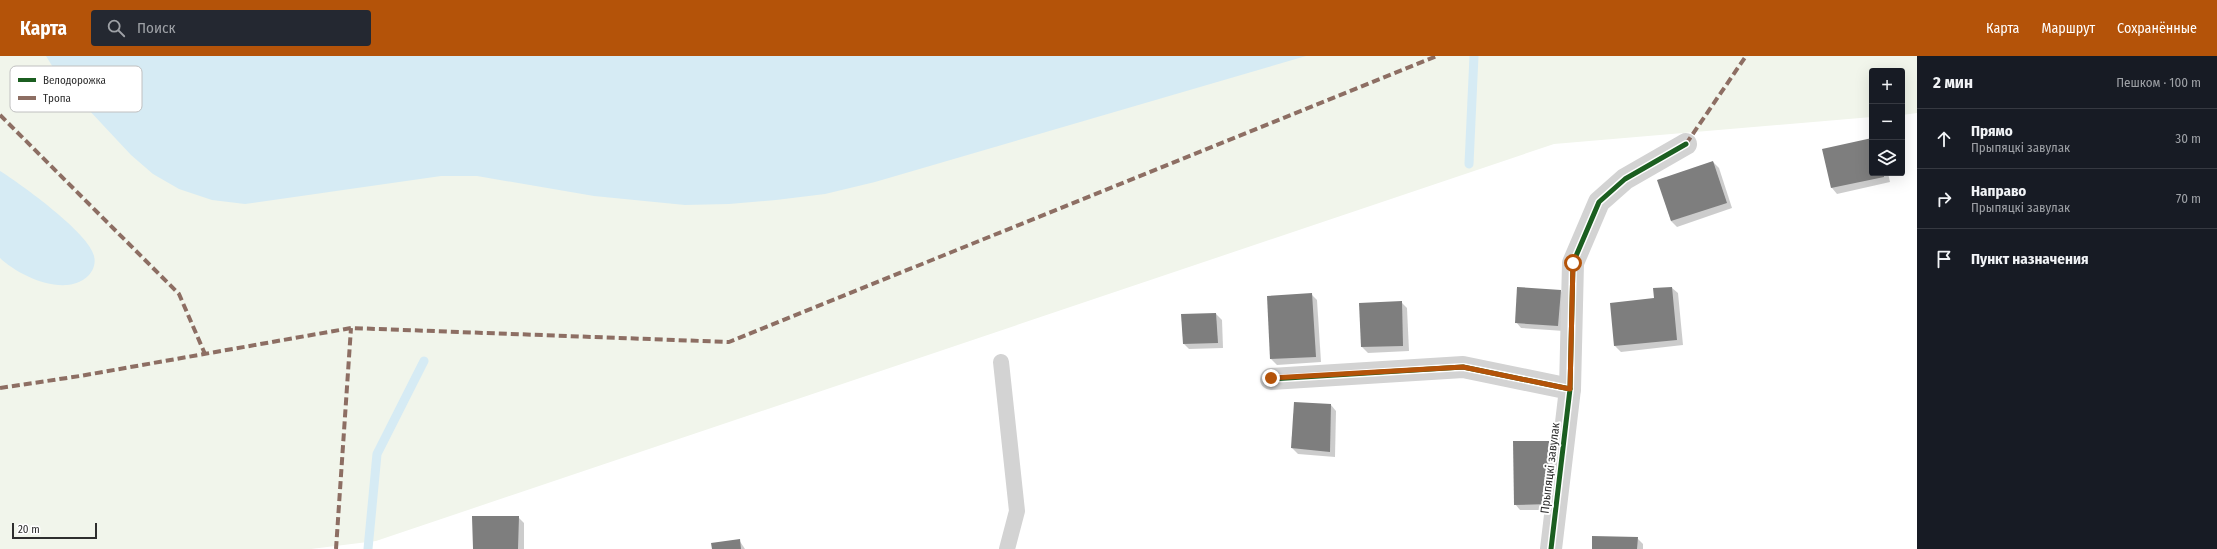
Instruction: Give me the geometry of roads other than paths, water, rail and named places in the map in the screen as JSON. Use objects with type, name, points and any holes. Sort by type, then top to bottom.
[{"type":"street","name":"Прыпяцкі завулак","points":[[1551,549],[1570,389],[1573,263],[1599,202],[1625,179],[1686,144]]},
{"type":"street","points":[[1271,378],[1463,367],[1570,389]]},
{"type":"lane","points":[[1000,362],[1017,511],[1007,549]]},
{"type":"water","points":[[46,56],[1306,56],[875,182],[825,194],[729,204],[685,205],[594,196],[477,176],[441,176],[245,204],[212,200],[179,189],[153,174],[131,155],[91,112],[142,112],[142,66],[52,66]]},
{"type":"water","points":[[0,171],[38,198],[81,235],[90,247],[94,256],[94,267],[88,276],[78,282],[67,285],[55,285],[42,282],[19,272],[0,258]]},
{"type":"waterway","points":[[1469,164],[1474,56]]},
{"type":"waterway","points":[[368,549],[377,454],[424,361]]}]
